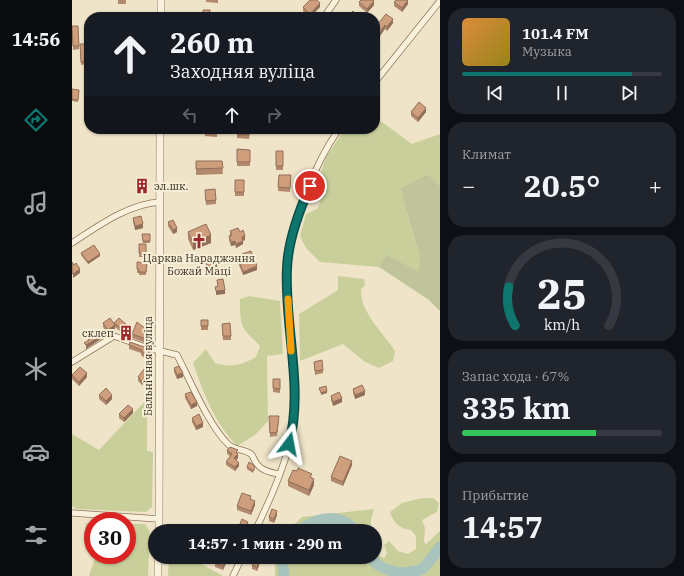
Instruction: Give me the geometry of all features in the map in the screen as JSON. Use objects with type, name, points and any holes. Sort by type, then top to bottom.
[{"type":"street","points":[[161,0],[161,12]]},
{"type":"street","points":[[328,12],[336,0]]},
{"type":"street","points":[[380,76],[440,1]]},
{"type":"street","name":"Бальнічная вуліца","points":[[159,524],[160,134]]},
{"type":"street","points":[[258,524],[279,474],[289,444],[294,420],[287,266],[300,208],[331,140],[335,134]]},
{"type":"street","points":[[72,243],[100,225],[140,205],[160,202]]},
{"type":"street","points":[[72,362],[114,336],[177,355],[215,427],[230,446],[246,450],[253,456],[258,465],[271,473],[279,474]]},
{"type":"street","points":[[72,513],[159,519]]},
{"type":"street","points":[[158,564],[158,576]]},
{"type":"street","points":[[233,576],[239,564]]},
{"type":"green space","points":[[380,121],[412,144],[440,134],[440,186],[428,174],[400,188],[420,257],[418,271],[386,256],[379,267],[320,262],[306,248],[300,236],[306,214],[317,209],[327,186],[319,178],[326,157],[342,134],[380,134]]},
{"type":"green space","points":[[428,174],[440,186],[440,311],[429,300],[379,267],[386,255],[418,271],[420,257],[400,188]]},
{"type":"green space","points":[[338,276],[364,279],[365,285],[361,289],[364,306],[373,322],[395,351],[393,361],[379,368],[365,362],[343,344],[300,361],[299,314],[338,290]]},
{"type":"green space","points":[[249,296],[280,301],[283,354],[267,356],[268,421],[255,435],[237,446],[222,427],[210,407],[193,363],[206,349],[215,363],[221,365],[236,365],[256,357],[260,346],[243,327],[240,315],[240,299]]},
{"type":"green space","points":[[147,399],[147,451],[153,452],[152,507],[146,512],[76,509],[72,506],[72,434],[99,450]]},
{"type":"green space","points":[[422,498],[433,498],[439,503],[437,512],[422,520],[425,528],[424,542],[426,544],[440,531],[440,576],[275,576],[275,564],[382,564],[382,557],[384,558],[387,553],[384,545],[389,541],[398,551],[408,554],[416,549],[416,536],[411,530],[400,527],[393,519],[390,512],[402,503]]},
{"type":"green space","points":[[374,509],[371,524],[294,524],[302,517]]},
{"type":"green space","points":[[136,524],[145,524],[148,529],[148,576],[89,576],[93,564],[136,564]]},
{"type":"green space","points":[[169,564],[202,564],[223,576],[168,576]]},
{"type":"building","points":[[310,0],[317,0],[320,3],[312,12],[308,12],[303,7]]},
{"type":"building","points":[[361,0],[374,1],[367,9],[359,2]]},
{"type":"building","points":[[396,0],[408,0],[402,8],[394,2]]},
{"type":"building","points":[[203,10],[210,10],[210,12],[203,12]]},
{"type":"building","points":[[386,14],[393,19],[387,27],[385,25],[380,32],[380,21]]},
{"type":"building","points":[[72,26],[78,26],[79,46],[73,46]]},
{"type":"building","points":[[80,44],[84,44],[84,62],[81,62]]},
{"type":"building","points":[[72,89],[79,90],[78,100],[72,99]]},
{"type":"building","points":[[419,102],[426,108],[418,118],[411,112]]},
{"type":"building","points":[[237,149],[250,150],[250,162],[237,162]]},
{"type":"building","points":[[276,151],[283,151],[283,166],[276,166]]},
{"type":"building","points":[[196,161],[222,161],[223,168],[196,169]]},
{"type":"building","points":[[279,175],[291,175],[290,188],[278,187]]},
{"type":"building","points":[[235,180],[244,180],[244,192],[235,192]]},
{"type":"building","points":[[215,189],[216,200],[206,201],[205,190]]},
{"type":"building","points":[[141,216],[143,224],[135,226],[133,218]]},
{"type":"building","points":[[173,220],[177,228],[173,230],[168,222]]},
{"type":"building","points":[[206,224],[211,235],[193,243],[188,232]]},
{"type":"building","points":[[238,228],[240,232],[243,230],[245,236],[242,237],[243,241],[236,244],[235,241],[231,242],[229,236],[232,235],[230,231]]},
{"type":"building","points":[[142,234],[150,234],[150,241],[143,241]]},
{"type":"building","points":[[139,244],[146,244],[146,254],[139,253]]},
{"type":"building","points":[[94,245],[100,254],[88,262],[81,253]]},
{"type":"building","points":[[251,251],[257,266],[243,272],[239,261],[244,259],[242,254]]},
{"type":"building","points":[[213,256],[217,263],[209,267],[205,259]]},
{"type":"building","points":[[72,262],[74,265],[76,263],[80,269],[73,274],[72,273]]},
{"type":"building","points":[[137,262],[147,263],[146,272],[139,272],[139,269],[137,269]]},
{"type":"building","points":[[223,279],[225,290],[216,291],[215,287],[218,286],[217,280]]},
{"type":"building","points":[[110,318],[115,325],[108,330],[103,323]]},
{"type":"building","points":[[119,318],[129,327],[126,332],[114,323]]},
{"type":"building","points":[[201,320],[208,320],[208,326],[201,326]]},
{"type":"building","points":[[137,322],[150,332],[146,339],[132,334]]},
{"type":"building","points":[[230,323],[231,336],[223,336],[222,324]]},
{"type":"building","points":[[101,330],[104,334],[86,345],[84,343],[89,340],[88,339]]},
{"type":"building","points":[[130,342],[150,349],[154,354],[148,352],[146,355],[141,351],[142,350],[129,345]]},
{"type":"building","points":[[322,360],[323,370],[315,371],[314,362]]},
{"type":"building","points":[[179,366],[183,373],[177,375],[174,368]]},
{"type":"building","points":[[80,367],[87,373],[79,382],[72,375]]},
{"type":"building","points":[[144,369],[149,373],[142,381],[138,377]]},
{"type":"building","points":[[273,379],[280,379],[280,389],[273,388]]},
{"type":"building","points":[[362,385],[365,391],[355,395],[353,389]]},
{"type":"building","points":[[326,386],[327,391],[321,393],[319,388]]},
{"type":"building","points":[[106,388],[112,395],[106,401],[99,395]]},
{"type":"building","points":[[191,392],[197,402],[191,405],[185,394]]},
{"type":"building","points":[[339,392],[342,398],[333,402],[331,396]]},
{"type":"building","points":[[128,405],[133,409],[124,418],[119,414]]},
{"type":"building","points":[[199,414],[203,423],[196,426],[192,418]]},
{"type":"building","points":[[269,416],[279,416],[277,432],[270,433]]},
{"type":"building","points":[[230,447],[238,450],[236,452],[238,454],[234,458],[239,463],[235,467],[226,462],[232,454],[227,450]]},
{"type":"building","points":[[340,456],[352,461],[343,482],[331,477]]},
{"type":"building","points":[[249,462],[255,466],[253,471],[247,467]]},
{"type":"building","points":[[298,468],[312,474],[310,477],[314,479],[309,490],[288,481],[293,470],[297,471]]},
{"type":"building","points":[[242,493],[251,496],[250,499],[255,501],[251,511],[237,506]]},
{"type":"building","points":[[272,509],[277,511],[274,519],[269,517]]},
{"type":"building","points":[[242,519],[248,522],[247,524],[240,524]]},
{"type":"building","points":[[252,564],[258,564],[257,567]]},
{"type":"waterway","points":[[310,524],[328,519],[335,519],[347,524]]},
{"type":"waterway","points":[[377,564],[394,572],[416,571],[422,569],[440,547]]},
{"type":"waterway","points":[[283,564],[284,576]]},
{"type":"slow traffic","points":[[288,299],[291,351]]},
{"type":"place","name":"эл.шк.","points":[[142,186]]},
{"type":"place","name":"Царква Нараджэння Божай Маці","points":[[199,241]]},
{"type":"place","name":"склеп","points":[[126,333]]},
{"type":"route","points":[[289,444],[293,430],[295,408],[289,330],[287,266],[289,252],[301,207],[310,186]]}]
